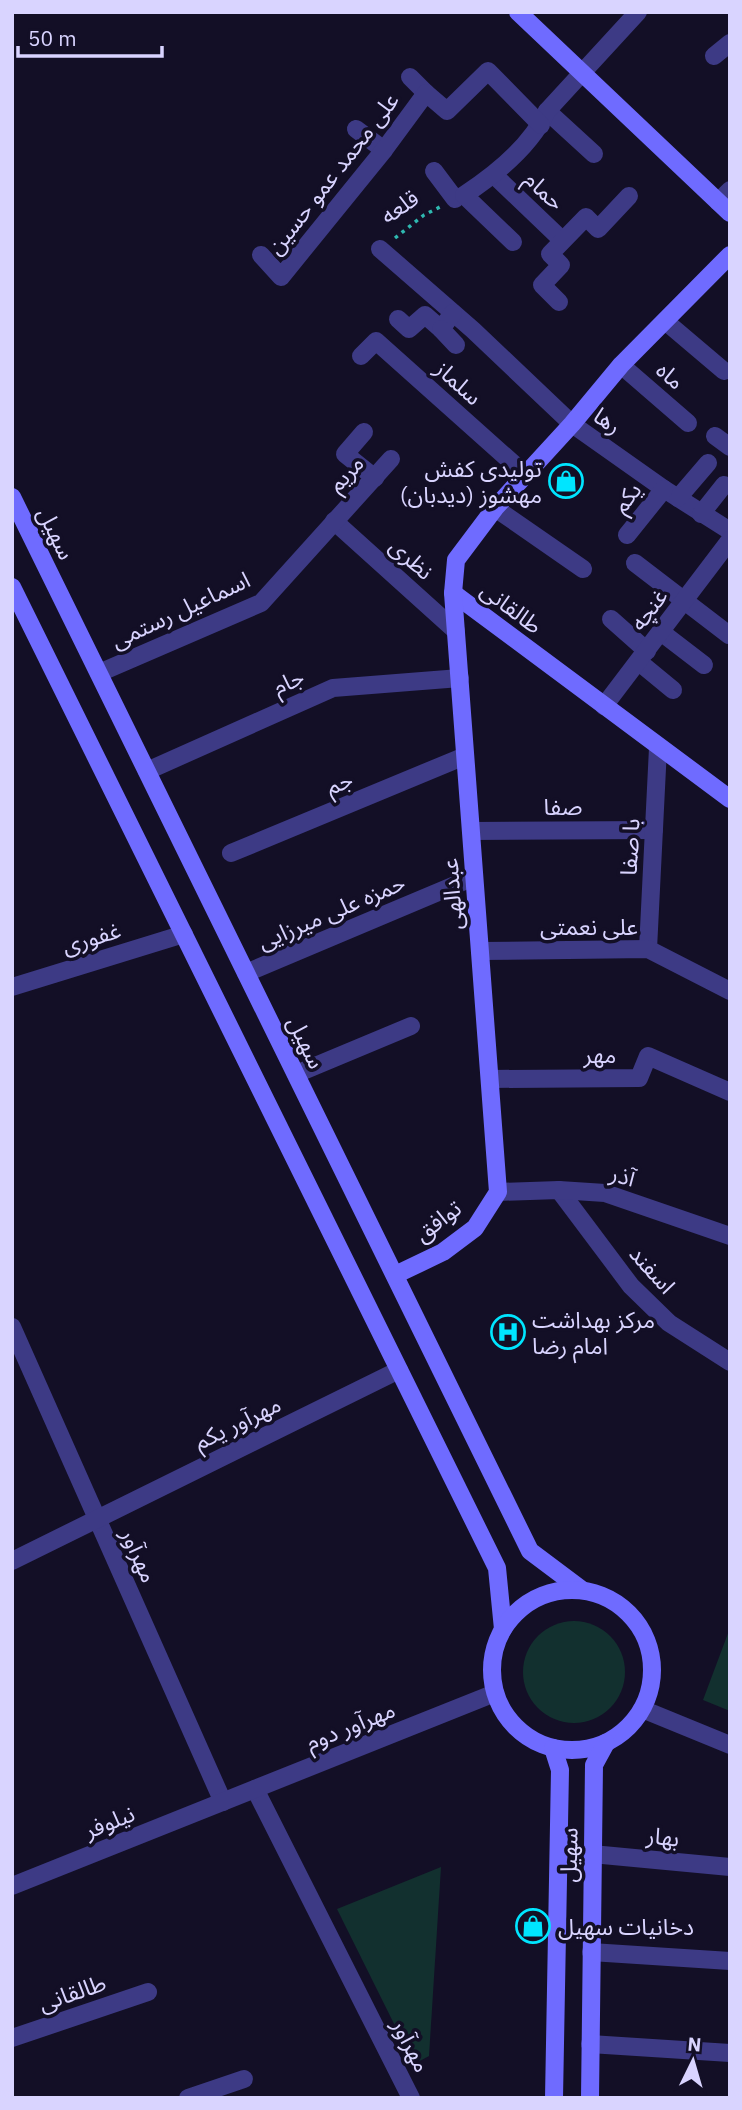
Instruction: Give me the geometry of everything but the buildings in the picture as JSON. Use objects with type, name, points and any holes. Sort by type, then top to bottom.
[{"type":"main road","points":[[517,12],[726,202]]},
{"type":"main road","name":"طالقانی","points":[[728,794],[658,748],[453,593],[456,560],[495,508],[572,424],[621,365],[729,256]]},
{"type":"main road","name":"سهیل","points":[[12,497],[530,1551],[582,1590]]},
{"type":"main road","points":[[12,587],[497,1568],[503,1629]]},
{"type":"main road","name":"عبدالهی","points":[[453,593],[498,1192]]},
{"type":"main road","name":"توافق","points":[[395,1275],[443,1252],[475,1228],[498,1192]]},
{"type":"main road","points":[[582,1590],[607,1598],[629,1613],[644,1634],[652,1659],[652,1685],[642,1709],[627,1729],[606,1743],[580,1750],[553,1748],[528,1737],[508,1718],[495,1693],[492,1671],[494,1650],[503,1629],[517,1611],[537,1598],[559,1591],[582,1590]]},
{"type":"main road","name":"سهیل","points":[[590,2098],[594,1765],[606,1743]]},
{"type":"main road","name":"سهیل","points":[[553,1748],[560,1770],[554,2098]]},
{"type":"street","points":[[459,197],[494,175],[581,73],[638,12]]},
{"type":"street","points":[[714,56],[730,43]]},
{"type":"street","name":"علی محمد عمو حسین","points":[[261,255],[281,277],[384,150],[426,93],[447,111],[488,71],[544,118]]},
{"type":"street","points":[[410,77],[426,93]]},
{"type":"street","points":[[544,118],[594,154]]},
{"type":"street","points":[[356,129],[384,150]]},
{"type":"street","points":[[434,171],[459,197],[513,242]]},
{"type":"street","name":"حمام","points":[[494,175],[562,240]]},
{"type":"street","points":[[559,302],[542,285],[561,265],[550,254],[586,217],[598,229],[629,196]]},
{"type":"street","name":"قلعه","points":[[380,249],[473,330]]},
{"type":"street","points":[[441,329],[453,313]]},
{"type":"street","points":[[398,319],[409,329],[425,315],[456,345]]},
{"type":"street","points":[[665,321],[724,371]]},
{"type":"street","name":"رها","points":[[473,330],[572,424],[701,514],[730,531]]},
{"type":"street","name":"سلماز","points":[[361,356],[376,341],[526,475]]},
{"type":"street","name":"ماه","points":[[621,365],[688,423]]},
{"type":"street","points":[[364,432],[345,454],[375,478]]},
{"type":"street","name":"مریم","points":[[334,521],[391,459]]},
{"type":"street","name":"یکم","points":[[627,535],[671,493],[708,463]]},
{"type":"street","points":[[701,514],[724,485]]},
{"type":"street","points":[[495,508],[583,569]]},
{"type":"street","name":"نظری","points":[[334,521],[456,631]]},
{"type":"street","name":"اسماعیل رستمی","points":[[99,673],[261,603],[334,521]]},
{"type":"street","name":"غنچه","points":[[604,706],[730,540]]},
{"type":"street","points":[[635,563],[729,635]]},
{"type":"street","points":[[611,619],[673,690]]},
{"type":"street","points":[[662,632],[704,665]]},
{"type":"street","name":"جام","points":[[147,771],[334,688],[460,678]]},
{"type":"street","name":"با صفا","points":[[648,949],[658,748]]},
{"type":"street","name":"جم","points":[[231,853],[466,756]]},
{"type":"street","name":"صفا","points":[[471,831],[654,830]]},
{"type":"street","name":"حمزه علی میرزایی","points":[[246,973],[474,877]]},
{"type":"street","name":"غفوری","points":[[12,987],[184,934]]},
{"type":"street","name":"علی نعمتی","points":[[480,951],[648,949],[730,991]]},
{"type":"street","points":[[296,1074],[411,1026]]},
{"type":"street","name":"مهر","points":[[490,1079],[639,1078],[648,1055],[730,1092]]},
{"type":"street","name":"آذر","points":[[498,1192],[559,1190],[605,1193],[730,1236]]},
{"type":"street","name":"اسفند","points":[[559,1190],[631,1286],[670,1323],[730,1362]]},
{"type":"street","name":"مهرآور","points":[[12,1328],[223,1802]]},
{"type":"street","name":"مهرآور یکم","points":[[12,1560],[399,1370]]},
{"type":"street","name":"مهرآور دوم","points":[[223,1802],[495,1693]]},
{"type":"street","points":[[642,1709],[730,1745]]},
{"type":"street","name":"مهرآور","points":[[255,1789],[411,2098]]},
{"type":"street","name":"نیلوفر","points":[[12,1886],[223,1802]]},
{"type":"street","name":"بهار","points":[[592,1854],[730,1867]]},
{"type":"street","points":[[591,1952],[730,1961]]},
{"type":"street","name":"طالقانی","points":[[12,2038],[148,1992]]},
{"type":"street","points":[[590,2044],[730,2053]]},
{"type":"street","points":[[188,2098],[243,2079]]},
{"type":"path","name":"قلعه","points":[[380,249],[424,215],[459,197]]},
{"type":"green space","points":[[574,1621],[593,1625],[610,1636],[621,1653],[625,1672],[621,1691],[610,1708],[593,1719],[574,1723],[555,1719],[538,1708],[527,1691],[523,1672],[527,1653],[538,1636],[555,1625]]},
{"type":"green space","points":[[730,1628],[730,1711],[703,1700]]},
{"type":"green space","points":[[441,1867],[429,2056],[414,2064],[337,1909]]},
{"type":"place","name":"تولیدی کفش مهشوز (دیدبان)","points":[[566,481]]},
{"type":"place","name":"مرکز بهداشت امام رضا","points":[[508,1332]]},
{"type":"place","name":"دخانیات سهیل","points":[[533,1926]]}]
